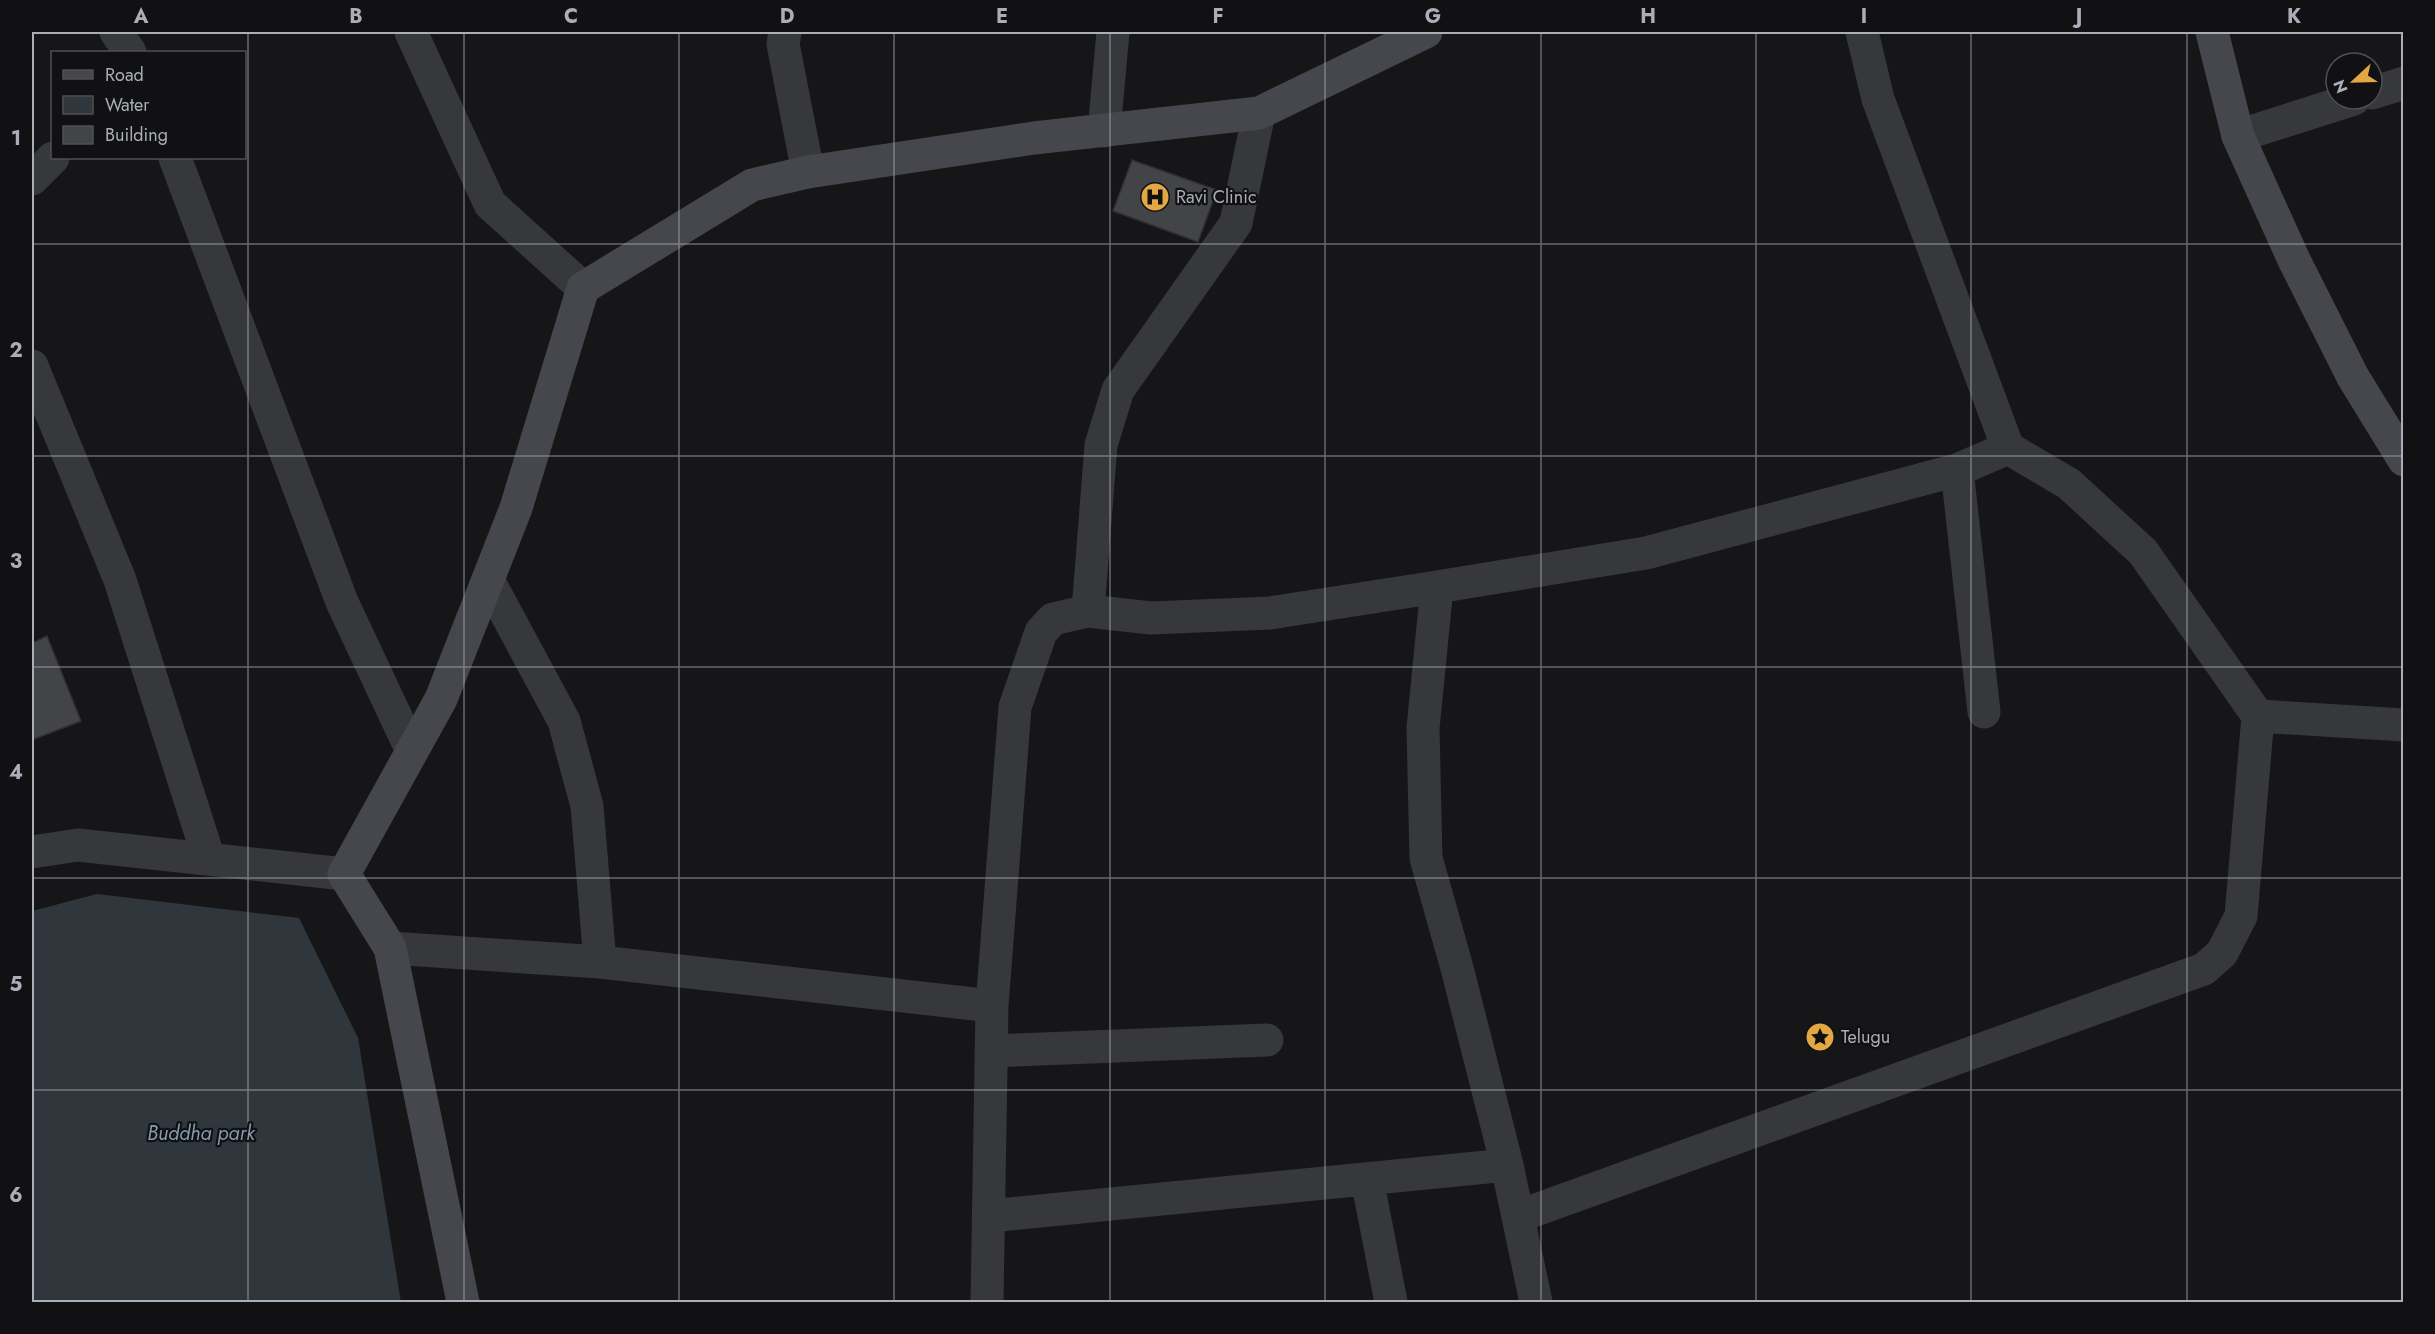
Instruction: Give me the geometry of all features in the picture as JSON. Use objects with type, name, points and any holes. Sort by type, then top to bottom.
[{"type":"main road","points":[[463,1302],[390,948],[344,874],[441,699],[516,508],[583,288],[752,185],[808,172],[1034,138],[1259,113],[1426,32]]},
{"type":"main road","points":[[2212,32],[2238,135],[2294,261],[2353,377],[2403,460]]},
{"type":"street","points":[[116,32],[129,51]]},
{"type":"street","points":[[411,32],[490,204],[583,288]]},
{"type":"street","points":[[785,32],[783,45],[808,172]]},
{"type":"street","points":[[1104,131],[1113,32]]},
{"type":"street","points":[[1519,1216],[2204,969],[2222,953],[2241,916],[2258,716],[2143,552],[2070,484],[2008,448],[1878,99],[1862,32]]},
{"type":"street","points":[[2384,90],[2403,84]]},
{"type":"street","points":[[2238,135],[2324,108]]},
{"type":"street","points":[[1088,611],[1101,445],[1118,390],[1236,223],[1259,113]]},
{"type":"street","points":[[32,179],[51,159]]},
{"type":"street","points":[[175,159],[342,602],[412,751]]},
{"type":"street","points":[[32,366],[120,580],[209,859]]},
{"type":"street","points":[[987,1302],[992,1006],[1015,707],[1041,632],[1053,619],[1088,611],[1151,618],[1270,613],[1646,553],[1957,470],[2008,448]]},
{"type":"street","points":[[1957,470],[1984,712]]},
{"type":"street","points":[[488,580],[564,721],[587,806],[600,962]]},
{"type":"street","points":[[1437,586],[1423,728],[1426,858],[1457,968],[1507,1165],[1536,1302]]},
{"type":"street","points":[[2258,716],[2403,725]]},
{"type":"street","points":[[32,852],[78,845],[344,874]]},
{"type":"street","points":[[390,948],[600,962],[992,1006]]},
{"type":"street","points":[[991,1051],[1267,1040]]},
{"type":"street","points":[[989,1216],[1507,1165]]},
{"type":"street","points":[[1367,1179],[1391,1302]]},
{"type":"water","name":"Buddha park","points":[[97,894],[299,918],[358,1038],[401,1302],[32,1302],[32,911]]},
{"type":"building","points":[[1132,160],[1217,190],[1198,242],[1113,211]]},
{"type":"building","points":[[47,636],[81,721],[32,740],[32,643]]},
{"type":"place","name":"Ravi Clinic","points":[[1155,197]]},
{"type":"place","name":"Telugu","points":[[1820,1037]]}]
